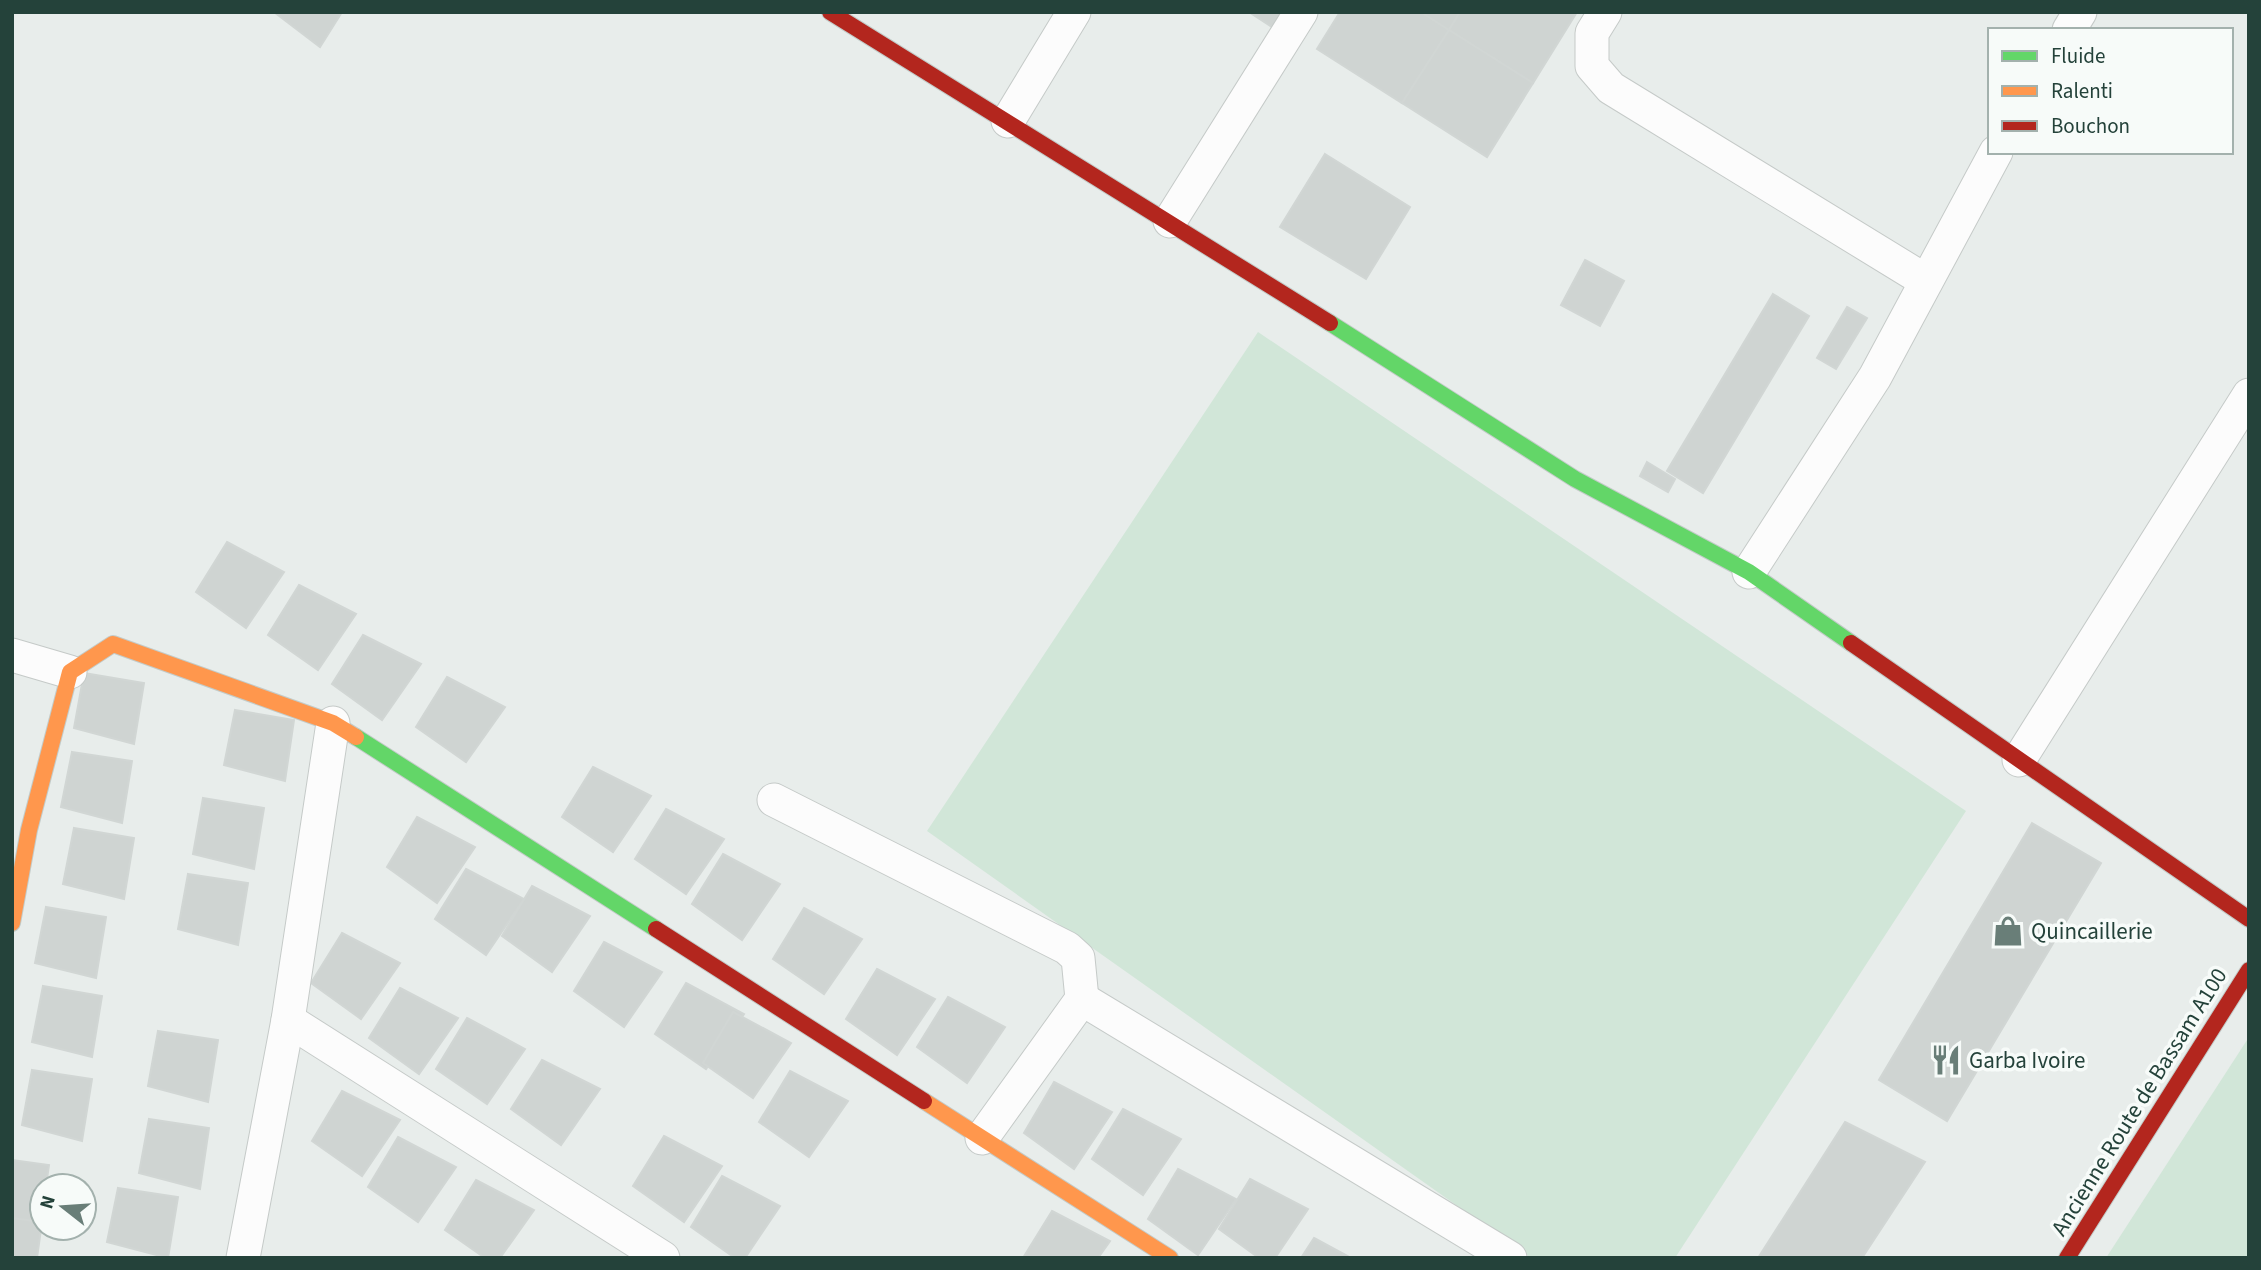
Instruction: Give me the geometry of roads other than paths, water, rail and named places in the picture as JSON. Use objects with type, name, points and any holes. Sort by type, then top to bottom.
[{"type":"street","points":[[830,12],[870,22],[1008,121],[1575,479],[1749,572],[2249,919]]},
{"type":"street","points":[[1008,121],[1074,12]]},
{"type":"street","points":[[1170,221],[1301,12]]},
{"type":"street","points":[[1605,12],[1592,33],[1592,66],[1611,88],[1926,281]]},
{"type":"street","points":[[2070,28],[2080,12]]},
{"type":"street","points":[[1749,572],[1875,377],[1995,154]]},
{"type":"street","points":[[2019,760],[2249,395]]},
{"type":"street","points":[[12,923],[29,830],[70,672],[113,644],[333,723],[1170,1258]]},
{"type":"street","points":[[12,655],[70,672]]},
{"type":"street","points":[[243,1258],[288,1020],[333,723]]},
{"type":"street","points":[[774,800],[1067,948],[1078,958],[1082,999],[982,1138]]},
{"type":"street","name":"Ancienne Route de Bassam A100","points":[[2067,1258],[2249,970]]},
{"type":"street","points":[[1082,999],[1510,1258]]},
{"type":"street","points":[[288,1020],[663,1258]]},
{"type":"place","name":"Quincaillerie","points":[[2008,931]]},
{"type":"place","name":"Garba Ivoire","points":[[1946,1060]]}]
